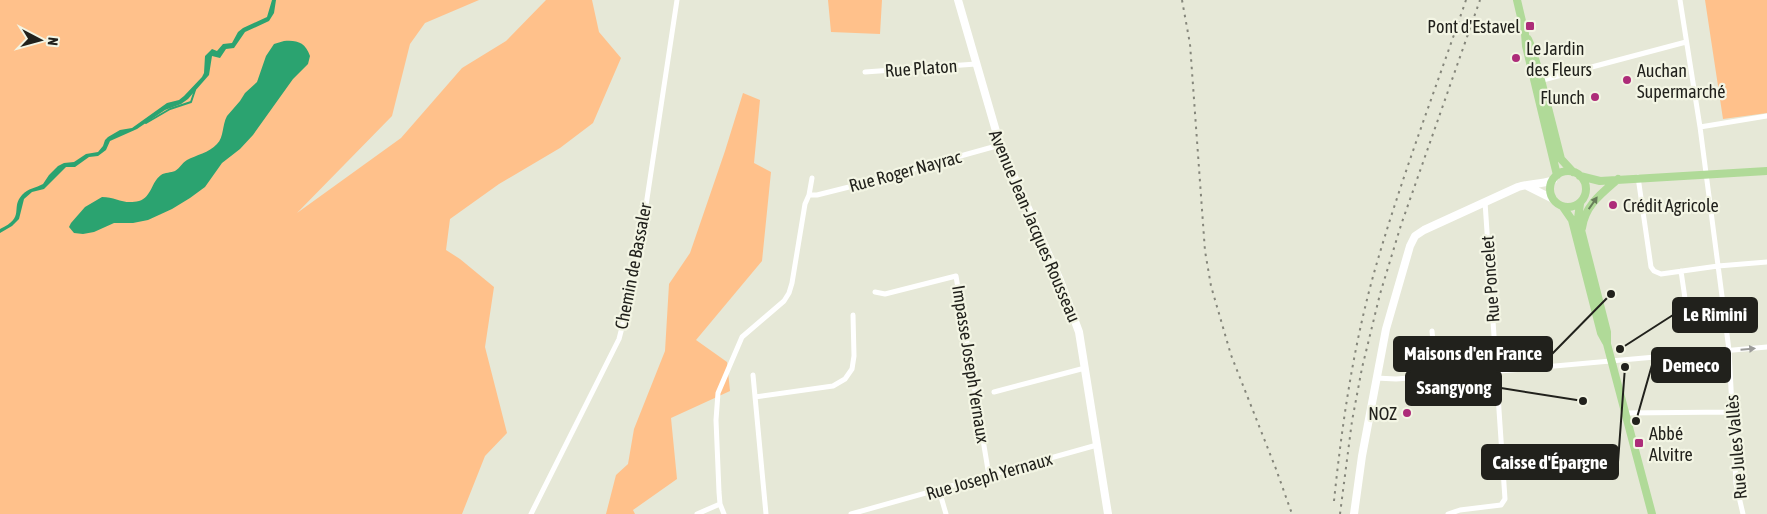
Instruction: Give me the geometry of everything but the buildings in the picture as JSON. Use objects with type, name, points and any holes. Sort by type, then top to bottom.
[{"type":"main road","name":"Avenue Jean-Jacques Rousseau","points":[[958,0],[1000,145],[1069,302],[1079,332],[1108,514]]},
{"type":"main road","points":[[1517,0],[1526,34],[1532,48],[1555,178],[1550,190],[1553,199]]},
{"type":"main road","points":[[1538,82],[1561,160],[1586,185],[1586,195]]},
{"type":"main road","points":[[1354,514],[1362,456],[1388,320],[1405,259],[1415,236],[1424,230],[1523,185],[1541,184],[1564,172],[1600,181],[1618,178],[1767,171]]},
{"type":"main road","points":[[1582,235],[1584,218],[1589,207],[1596,197],[1618,178]]},
{"type":"main road","points":[[1600,181],[1586,195],[1580,204],[1578,214],[1607,332],[1607,344]]},
{"type":"main road","points":[[1523,185],[1537,190],[1563,206],[1569,208],[1580,204]]},
{"type":"main road","points":[[1563,206],[1572,220],[1601,333],[1607,344],[1612,361],[1652,514]]},
{"type":"street","name":"Chemin de Bassaler","points":[[531,514],[619,339],[642,232],[677,0]]},
{"type":"street","name":"Rue Jules Vallès","points":[[1680,0],[1700,127],[1730,350],[1736,484],[1743,514]]},
{"type":"street","points":[[1538,82],[1686,42]]},
{"type":"street","name":"Rue Platon","points":[[865,72],[976,64]]},
{"type":"street","points":[[1700,127],[1767,116]]},
{"type":"street","name":"Rue Roger Nayrac","points":[[809,195],[817,195],[849,187],[1000,145]]},
{"type":"street","points":[[724,514],[720,504],[716,420],[718,393],[742,337],[768,315],[789,293],[805,204],[809,195],[812,178]]},
{"type":"street","points":[[1638,178],[1654,271],[1661,274],[1718,266],[1767,262]]},
{"type":"street","name":"Rue Poncelet","points":[[1448,514],[1460,510],[1501,505],[1505,499],[1485,202]]},
{"type":"street","points":[[1681,271],[1689,326]]},
{"type":"street","name":"Impasse Joseph Yernaux","points":[[875,292],[885,294],[956,276],[989,476]]},
{"type":"street","points":[[754,397],[833,386],[845,379],[852,369],[854,356],[853,315]]},
{"type":"street","points":[[1432,330],[1436,376]]},
{"type":"street","points":[[1376,378],[1396,379],[1436,376],[1767,347]]},
{"type":"street","points":[[994,392],[1085,368]]},
{"type":"street","points":[[752,375],[766,514]]},
{"type":"street","points":[[1625,412],[1732,412]]},
{"type":"street","name":"Rue Joseph Yernaux","points":[[851,514],[1097,445]]},
{"type":"street","points":[[939,490],[946,514]]},
{"type":"street","points":[[697,514],[720,504]]},
{"type":"street","points":[[874,508],[876,514]]},
{"type":"shaded area","points":[[0,0],[479,0],[425,23],[410,44],[392,116],[297,213],[401,138],[462,68],[506,41],[546,0],[592,0],[599,32],[621,58],[593,123],[560,148],[499,184],[450,219],[446,250],[494,287],[485,347],[507,433],[485,456],[462,514],[0,514]]},
{"type":"shaded area","points":[[272,0],[276,0],[274,13],[269,21],[245,32],[234,48],[226,49],[220,58],[212,56],[209,75],[188,99],[165,110],[137,129],[110,141],[106,150],[98,156],[89,157],[75,167],[66,167],[44,189],[32,192],[24,199],[19,219],[0,233],[0,229],[13,220],[17,204],[22,195],[29,189],[43,184],[58,166],[74,162],[86,154],[98,152],[108,137],[120,130],[132,128],[167,103],[179,100],[184,96],[202,77],[205,56],[212,49],[217,51],[223,44],[232,43],[238,32],[243,28],[267,17]]},
{"type":"shaded area","points":[[828,0],[882,0],[880,34],[831,32]]},
{"type":"shaded area","points":[[1705,0],[1767,0],[1767,113],[1723,119]]},
{"type":"shaded area","points":[[293,41],[303,45],[310,56],[308,64],[293,79],[253,135],[240,149],[222,163],[205,187],[172,209],[148,220],[133,223],[114,223],[94,232],[74,233],[69,227],[85,207],[102,197],[128,202],[139,201],[147,196],[155,181],[161,175],[175,171],[187,160],[214,147],[221,138],[227,116],[245,93],[257,82],[266,56],[274,44]]},
{"type":"shaded area","points":[[743,93],[760,100],[754,163],[771,172],[762,261],[696,340],[727,362],[730,391],[671,418],[677,479],[633,510],[635,514],[606,514],[616,475],[628,464],[634,429],[665,351],[669,284],[690,253]]},
{"type":"waterway","points":[[146,123],[170,109],[191,102],[195,90]]},
{"type":"railway","points":[[1182,0],[1190,44],[1205,251],[1211,286],[1231,355],[1292,514]]},
{"type":"railway","points":[[1334,501],[1349,386],[1360,329],[1374,273],[1406,170],[1466,0]]},
{"type":"railway","points":[[1340,514],[1352,421],[1362,368],[1380,294],[1401,225],[1480,0]]},
{"type":"place","name":"Pont d'Estavel","points":[[1530,26]]},
{"type":"place","name":"Le Jardin des Fleurs","points":[[1516,58]]},
{"type":"place","name":"Auchan Supermarché","points":[[1627,80]]},
{"type":"place","name":"Flunch","points":[[1595,97]]},
{"type":"place","name":"Crédit Agricole","points":[[1613,205]]},
{"type":"place","name":"Maisons d'en France","points":[[1611,294]]},
{"type":"place","name":"Le Rimini","points":[[1620,349]]},
{"type":"place","name":"Caisse d'Épargne","points":[[1625,367]]},
{"type":"place","name":"Ssangyong","points":[[1583,401]]},
{"type":"place","name":"NOZ","points":[[1407,413]]},
{"type":"place","name":"Demeco","points":[[1636,421]]},
{"type":"place","name":"Abbé Alvitre","points":[[1639,443]]}]
